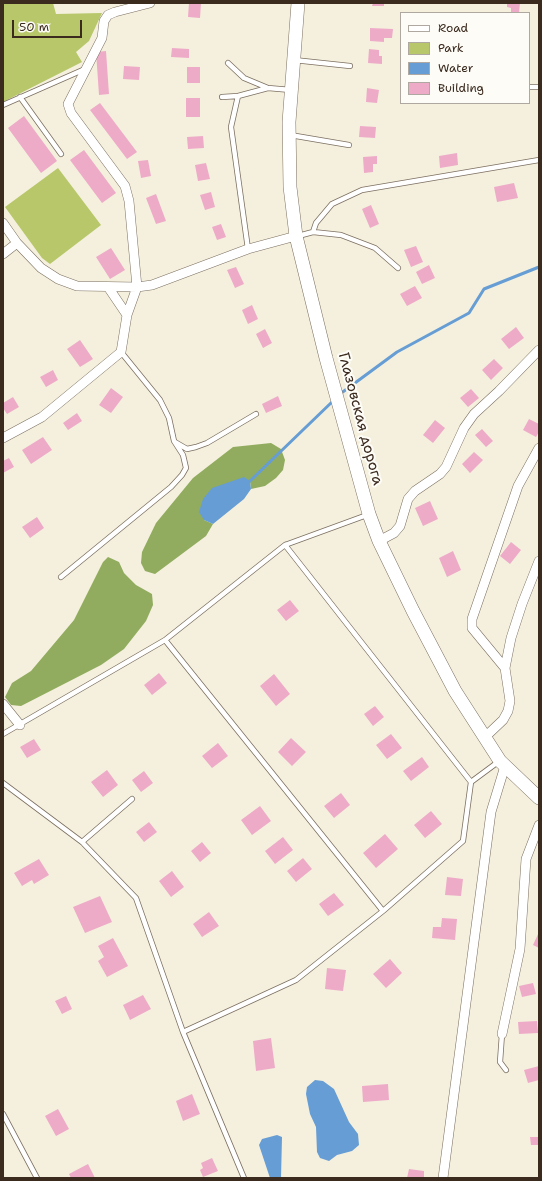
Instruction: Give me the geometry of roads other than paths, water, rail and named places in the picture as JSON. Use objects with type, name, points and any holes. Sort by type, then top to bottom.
[{"type":"street","points":[[3,438],[42,416],[121,352],[127,315],[138,287],[129,201],[126,186],[71,113],[68,104],[102,38],[104,22],[108,16],[115,12],[150,3]]},
{"type":"street","name":"Глазовская дорога","points":[[298,3],[289,134],[290,187],[296,236],[326,358],[369,514],[379,541],[413,612],[455,691],[484,738],[502,763],[539,798]]},
{"type":"street","points":[[3,223],[18,243],[41,268],[58,279],[77,286],[138,287],[170,279],[248,249],[296,236]]},
{"type":"street","points":[[3,254],[18,243]]},
{"type":"street","points":[[108,287],[127,315]]},
{"type":"street","points":[[379,541],[394,533],[400,526],[408,499],[415,491],[440,474],[446,468],[464,428],[474,414],[500,391],[539,350]]},
{"type":"street","points":[[506,668],[472,628],[472,619],[518,486],[539,448]]},
{"type":"street","points":[[484,738],[503,720],[508,711],[510,701],[506,668],[511,638],[522,604],[539,561]]},
{"type":"street","points":[[3,704],[20,725]]},
{"type":"street","points":[[443,1178],[491,812],[502,763]]},
{"type":"street","points":[[502,1034],[520,949],[526,859],[539,825]]},
{"type":"lane","points":[[293,60],[350,66]]},
{"type":"lane","points":[[228,63],[244,78],[268,88],[291,90]]},
{"type":"lane","points":[[3,106],[86,68]]},
{"type":"lane","points":[[222,97],[238,96],[268,88]]},
{"type":"lane","points":[[238,96],[231,127],[248,249]]},
{"type":"lane","points":[[20,97],[61,154]]},
{"type":"lane","points":[[289,134],[349,145]]},
{"type":"lane","points":[[313,232],[316,222],[332,204],[362,190],[539,160]]},
{"type":"lane","points":[[296,236],[313,232],[341,235],[375,248],[398,268]]},
{"type":"lane","points":[[61,577],[171,487],[186,468],[183,455],[174,441],[170,418],[160,400],[121,352]]},
{"type":"lane","points":[[174,441],[187,448],[196,447],[207,443],[256,414]]},
{"type":"lane","points":[[3,734],[165,640],[285,545],[369,514]]},
{"type":"lane","points":[[183,1032],[296,980],[383,910],[463,841],[471,782],[285,545]]},
{"type":"lane","points":[[165,640],[383,910]]},
{"type":"lane","points":[[471,782],[502,763]]},
{"type":"lane","points":[[3,783],[82,842],[136,898],[183,1032],[244,1178]]},
{"type":"lane","points":[[82,842],[132,798]]},
{"type":"lane","points":[[502,1034],[500,1062],[506,1070]]},
{"type":"lane","points":[[3,1114],[37,1178]]},
{"type":"water","points":[[244,477],[250,481],[251,489],[244,499],[213,524],[204,520],[199,512],[203,499],[212,488]]},
{"type":"water","points":[[315,1080],[323,1081],[334,1089],[349,1122],[358,1134],[359,1145],[352,1151],[337,1155],[329,1161],[320,1158],[317,1152],[316,1127],[310,1114],[306,1094],[307,1087]]},
{"type":"water","points":[[277,1135],[282,1137],[281,1178],[270,1178],[259,1145],[262,1139]]},
{"type":"waterway","points":[[340,394],[397,352],[469,313],[484,289],[539,267]]},
{"type":"waterway","points":[[250,481],[333,401]]}]
